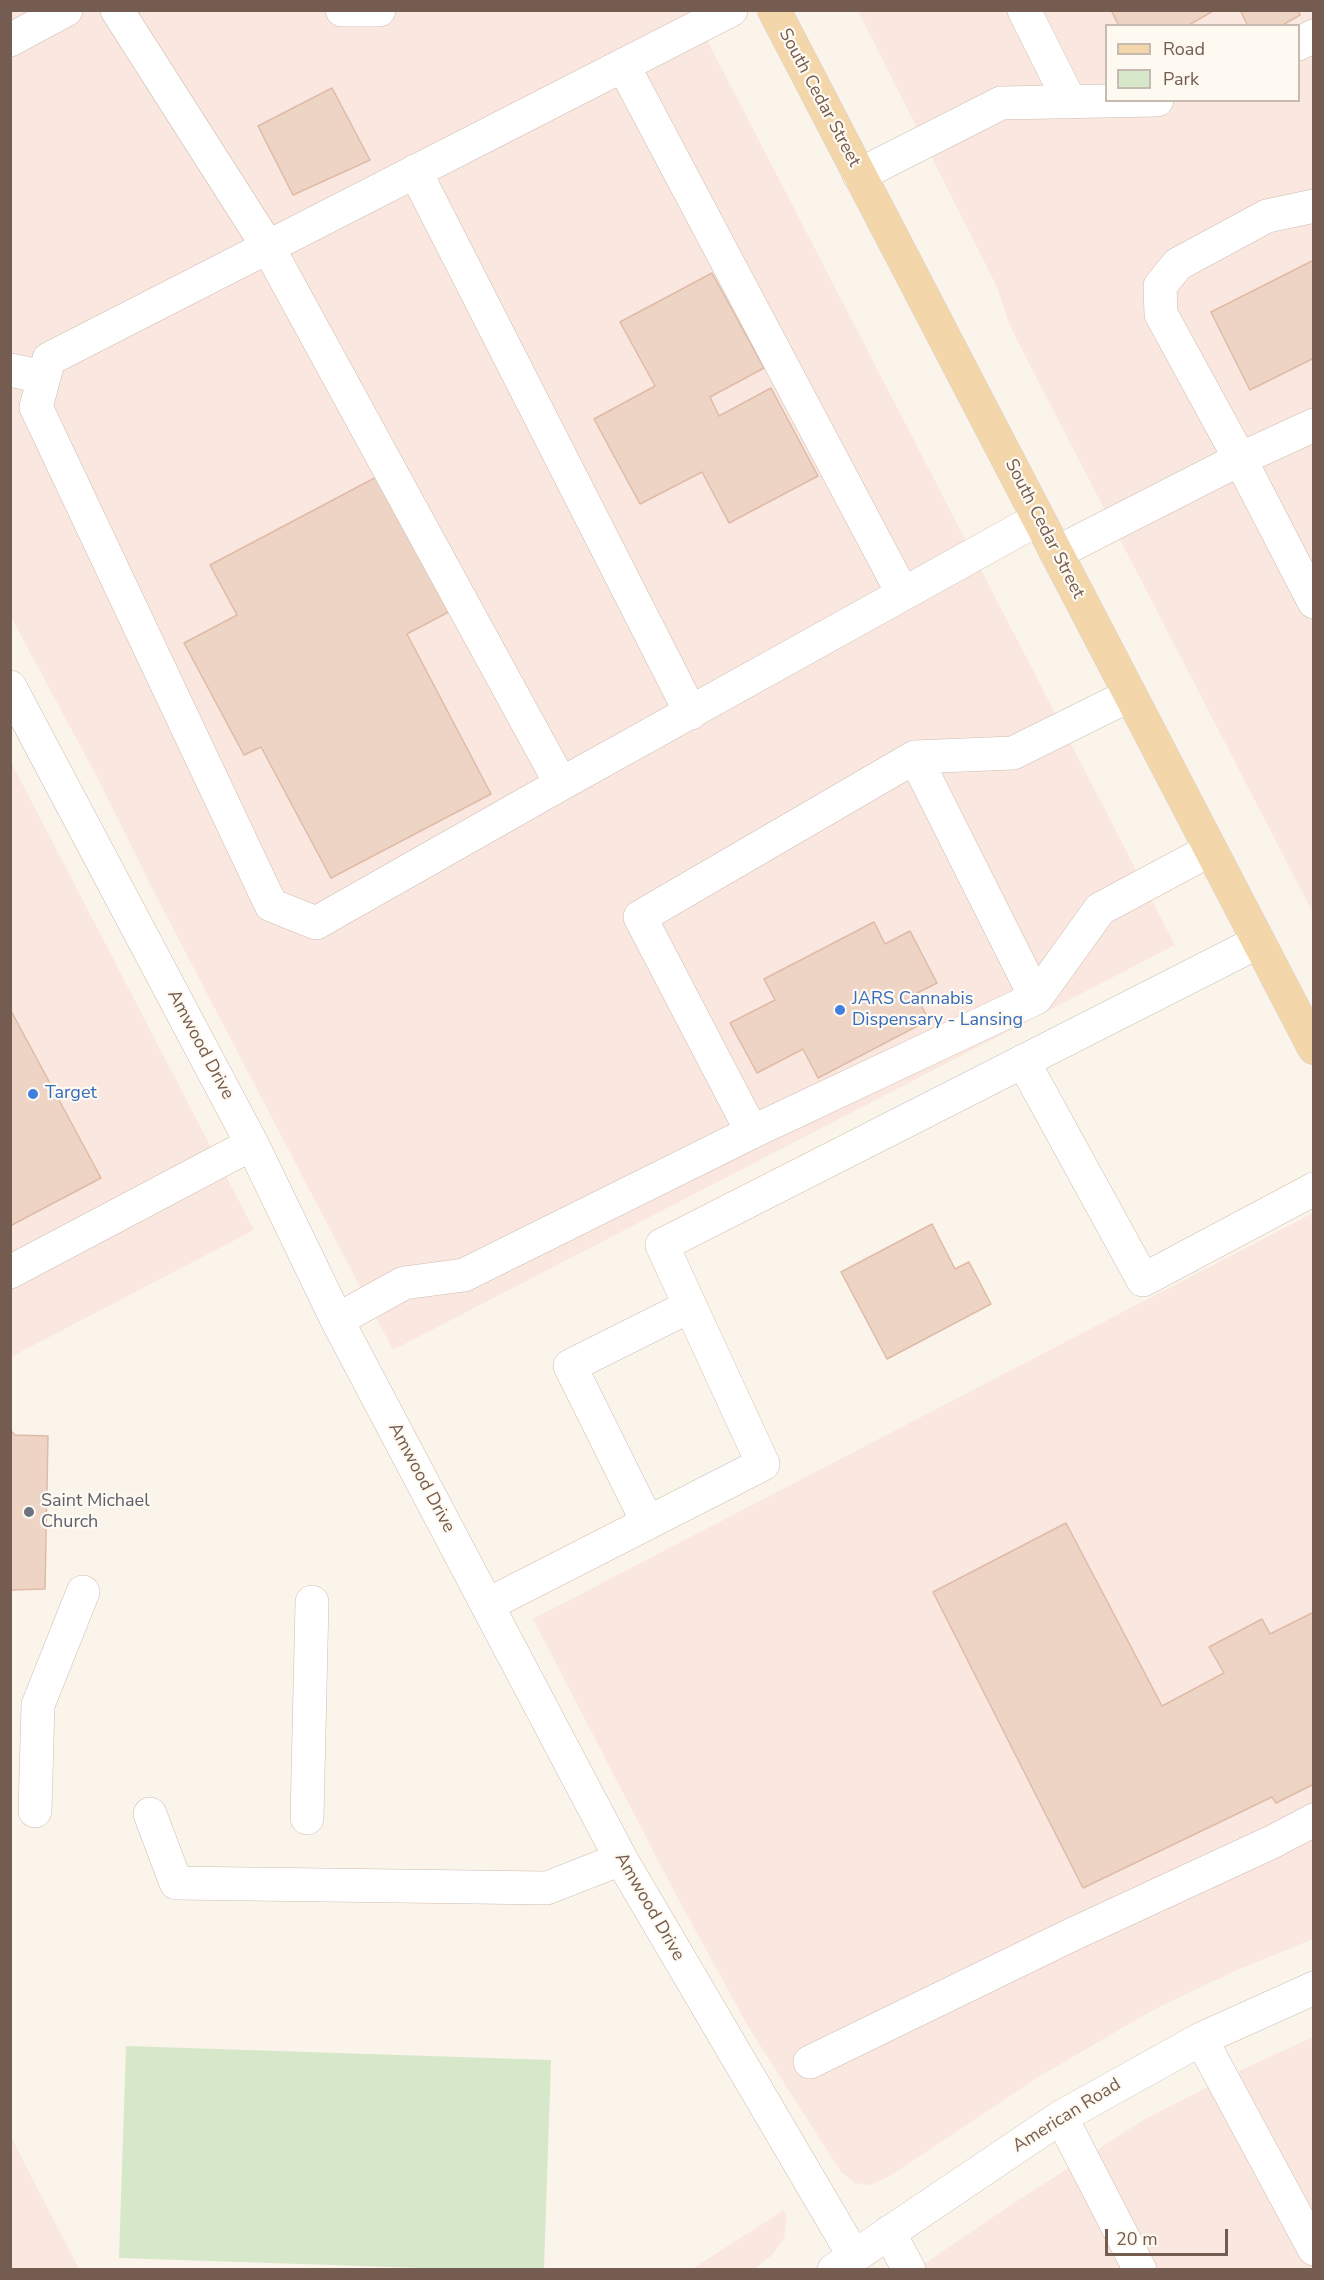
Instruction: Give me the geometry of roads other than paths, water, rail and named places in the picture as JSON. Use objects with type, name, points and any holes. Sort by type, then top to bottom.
[{"type":"main road","name":"South Cedar Street","points":[[774,10],[1314,1048]]},
{"type":"street","points":[[10,40],[66,10]]},
{"type":"street","points":[[117,10],[268,247],[561,784]]},
{"type":"street","points":[[342,10],[380,10]]},
{"type":"street","points":[[731,10],[49,359],[36,407],[272,905],[316,923],[1038,519]]},
{"type":"street","points":[[1024,10],[1070,102]]},
{"type":"street","points":[[1300,43],[1314,36]]},
{"type":"street","points":[[623,65],[903,594]]},
{"type":"street","points":[[859,175],[1001,103],[1105,101]]},
{"type":"street","points":[[415,171],[691,713]]},
{"type":"street","points":[[1314,206],[1268,216],[1178,264],[1160,286],[1161,314],[1314,602]]},
{"type":"street","points":[[10,370],[44,376]]},
{"type":"street","points":[[1056,553],[1240,459],[1314,425]]},
{"type":"street","name":"Amwood Drive","points":[[10,687],[252,1144],[337,1320],[621,1860],[844,2263]]},
{"type":"street","points":[[752,1132],[640,917],[915,757],[1012,753],[1130,695]]},
{"type":"street","points":[[915,757],[1036,998]]},
{"type":"street","points":[[337,1320],[404,1283],[464,1275],[752,1132],[1036,998],[1100,909],[1210,850]]},
{"type":"street","points":[[487,1605],[763,1464],[662,1245],[1258,942]]},
{"type":"street","points":[[1023,1061],[1143,1280],[1314,1189]]},
{"type":"street","points":[[10,1272],[252,1144]]},
{"type":"street","points":[[648,1523],[570,1366],[690,1306]]},
{"type":"street","points":[[35,1811],[38,1705],[83,1592]]},
{"type":"street","points":[[307,1818],[312,1602]]},
{"type":"street","points":[[150,1814],[176,1883],[547,1888],[621,1860]]},
{"type":"street","points":[[810,2062],[1314,1820]]},
{"type":"street","name":"American Road","points":[[844,2263],[1061,2117],[1201,2039],[1310,1997]]},
{"type":"street","points":[[1201,2039],[1314,2249]]},
{"type":"street","points":[[1061,2117],[1140,2270]]},
{"type":"street","points":[[889,2232],[909,2270]]},
{"type":"place","name":"JARS Cannabis Dispensary - Lansing","points":[[840,1010]]},
{"type":"place","name":"Target","points":[[33,1094]]},
{"type":"place","name":"Saint Michael Church","points":[[29,1512]]}]
